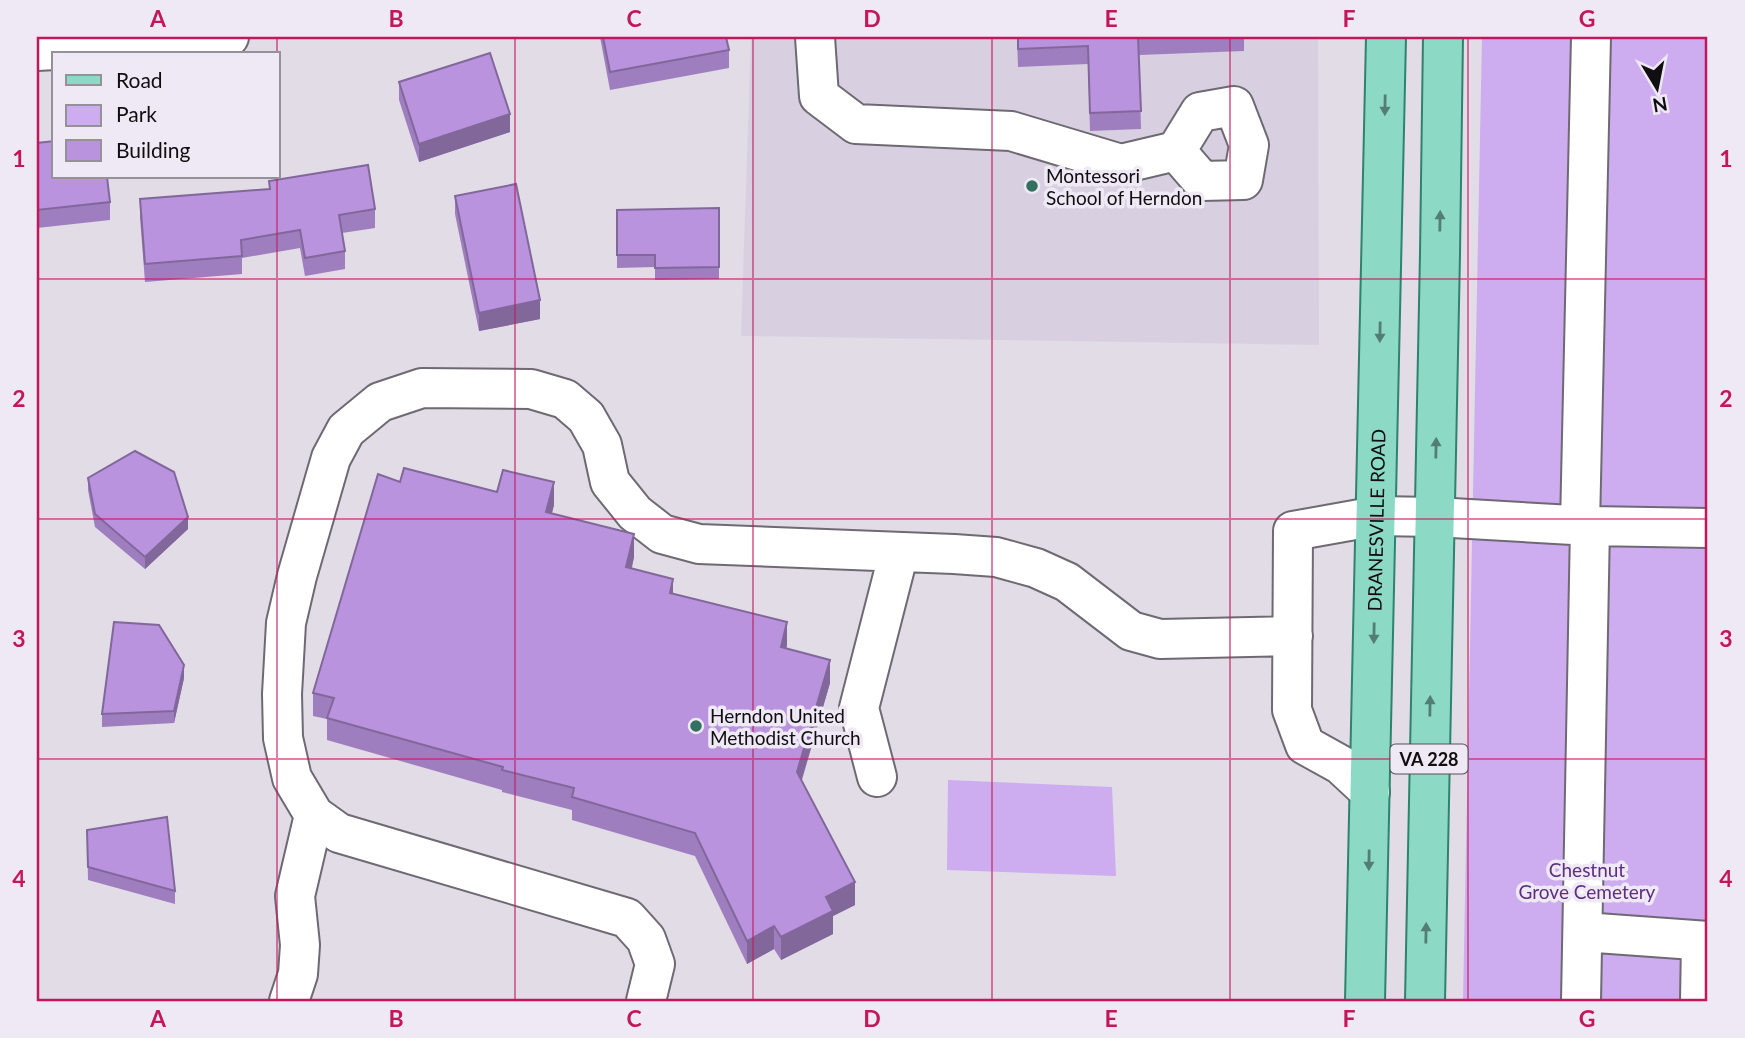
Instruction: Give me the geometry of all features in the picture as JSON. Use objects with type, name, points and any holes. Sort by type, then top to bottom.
[{"type":"main road","name":"DRANESVILLE ROAD","points":[[1365,1001],[1386,37]]},
{"type":"main road","name":"VA 228","points":[[1425,1001],[1443,37]]},
{"type":"street","points":[[37,51],[187,43],[229,37]]},
{"type":"street","points":[[815,37],[819,96],[856,124],[1011,131],[1121,164],[1176,151]]},
{"type":"street","points":[[1581,1001],[1591,37]]},
{"type":"street","points":[[646,1001],[655,964],[646,939],[627,918],[338,833],[314,815],[292,778],[283,738],[282,694],[286,623],[297,576],[331,458],[346,430],[380,402],[422,388],[531,389],[565,399],[586,417],[601,445],[610,482],[635,513],[662,534],[699,544],[996,557],[1036,568],[1068,582],[1130,631],[1160,639],[1293,636]]},
{"type":"street","points":[[1370,792],[1341,765],[1304,745],[1292,710],[1293,531],[1377,516],[1708,528]]},
{"type":"street","points":[[877,777],[859,708],[899,552]]},
{"type":"street","points":[[289,1001],[298,974],[300,945],[295,896],[314,815]]},
{"type":"street","points":[[1583,932],[1705,941],[1700,1001]]},
{"type":"shaded area","name":"Montessori School of Herndon","points":[[751,37],[1318,37],[1319,345],[741,336]]},
{"type":"green space","name":"Chestnut Grove Cemetery","points":[[1482,37],[1708,37],[1708,1001],[1463,1001]]},
{"type":"green space","points":[[948,780],[1112,787],[1116,876],[947,870]]},
{"type":"building","points":[[603,37],[726,37],[729,50],[610,72]]},
{"type":"building","points":[[1018,37],[1138,37],[1141,111],[1090,113],[1088,46],[1018,49]]},
{"type":"building","points":[[490,53],[510,114],[419,144],[399,82]]},
{"type":"building","points":[[52,141],[52,178],[107,178],[110,202],[37,210],[37,143]]},
{"type":"building","points":[[368,165],[375,209],[339,215],[345,251],[305,258],[300,230],[241,240],[242,256],[145,264],[140,199],[270,189],[269,181]]},
{"type":"building","points":[[516,184],[540,300],[479,313],[455,196]]},
{"type":"building","points":[[719,208],[719,267],[655,268],[655,255],[617,255],[617,210]]},
{"type":"building","points":[[135,451],[174,472],[188,517],[145,557],[95,514],[88,478]]},
{"type":"building","name":"Herndon United Methodist Church","points":[[404,468],[497,492],[503,470],[554,482],[546,512],[634,534],[626,567],[673,579],[670,593],[787,622],[781,647],[830,660],[797,772],[855,882],[826,897],[833,911],[781,937],[774,926],[747,941],[695,833],[572,797],[574,788],[502,770],[503,767],[327,718],[334,698],[313,693],[378,474],[400,482]]},
{"type":"building","points":[[114,622],[159,625],[184,665],[174,711],[102,714]]},
{"type":"building","points":[[167,817],[175,891],[88,867],[87,830]]},
{"type":"place","name":"Montessori School of Herndon","points":[[1032,186]]},
{"type":"place","name":"Herndon United Methodist Church","points":[[696,726]]}]
